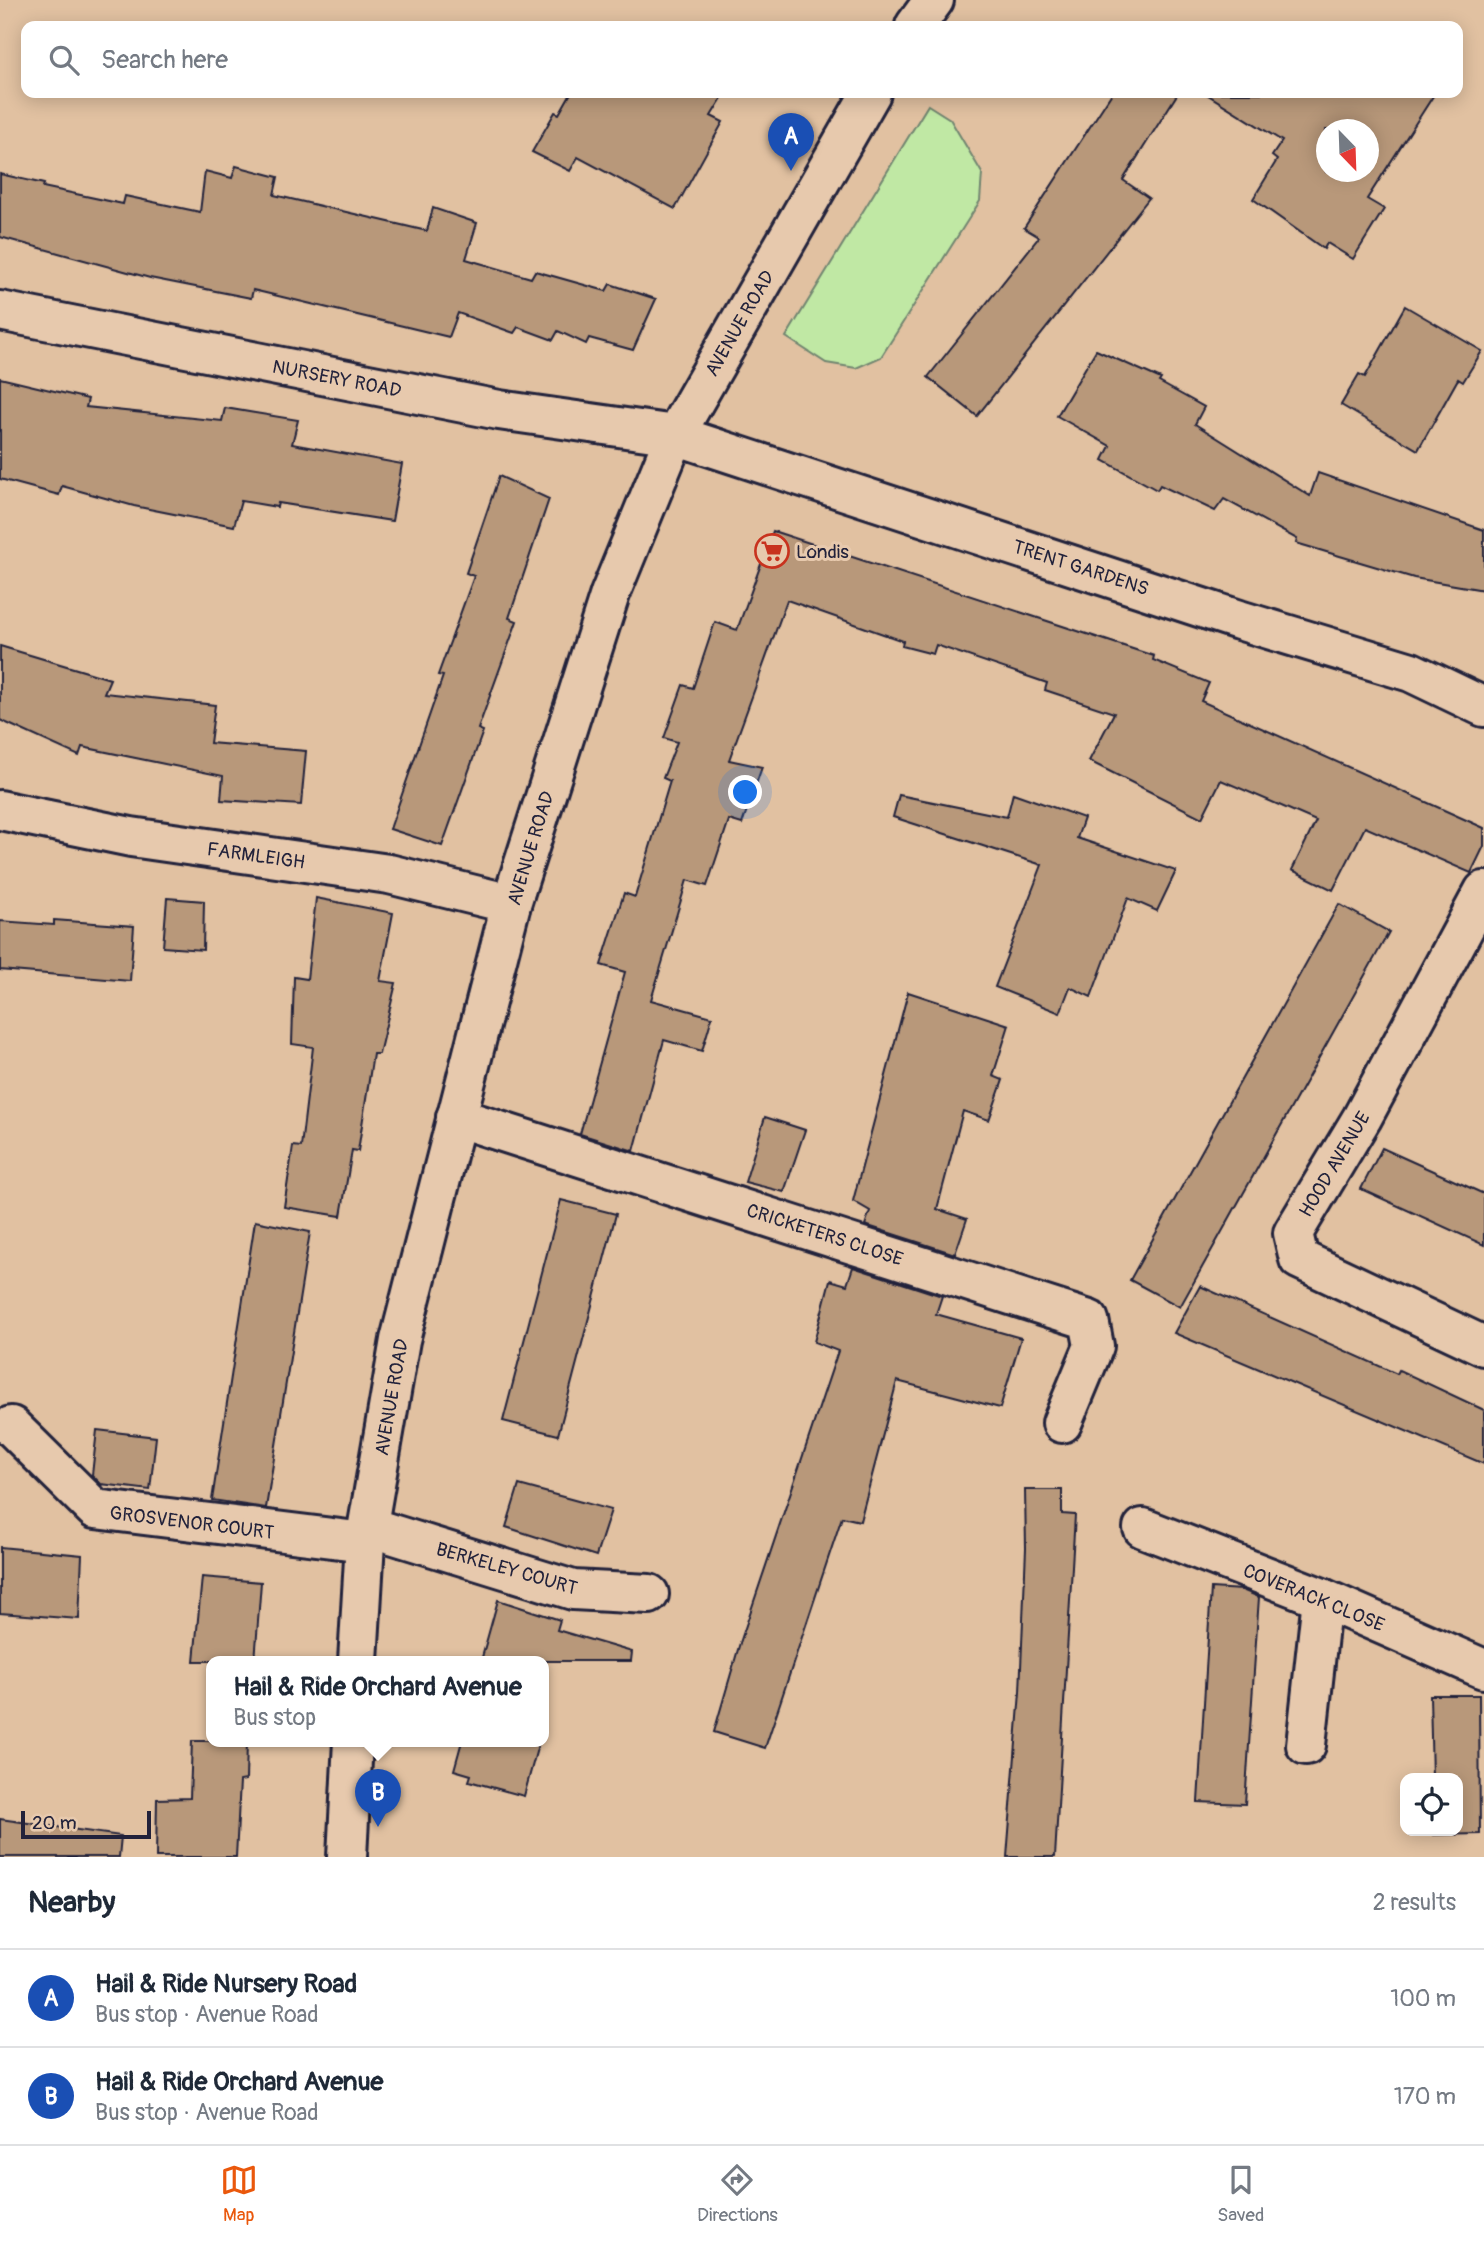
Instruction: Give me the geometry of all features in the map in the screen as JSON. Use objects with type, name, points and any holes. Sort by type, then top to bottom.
[{"type":"street","points":[[919,21],[934,0]]},
{"type":"street","name":"AVENUE ROAD","points":[[358,1656],[367,1534],[400,1339],[511,904],[610,594],[675,435],[868,98]]},
{"type":"street","name":"NURSERY ROAD","points":[[0,311],[499,410],[675,435]]},
{"type":"street","name":"TRENT GARDENS","points":[[675,435],[1239,620],[1411,672],[1484,707]]},
{"type":"street","name":"FARMLEIGH","points":[[0,810],[131,837],[389,874],[511,904]]},
{"type":"street","name":"HOOD AVENUE","points":[[1484,891],[1362,1118],[1293,1233],[1299,1259],[1484,1346]]},
{"type":"street","name":"CRICKETERS CLOSE","points":[[456,1117],[1089,1320],[1094,1346],[1062,1423]]},
{"type":"street","name":"GROSVENOR COURT","points":[[11,1426],[95,1509],[367,1534]]},
{"type":"street","name":"COVERACK CLOSE","points":[[1143,1528],[1322,1598],[1484,1669]]},
{"type":"street","name":"BERKELEY COURT","points":[[367,1534],[573,1590],[649,1594]]},
{"type":"street","points":[[1306,1745],[1322,1598]]},
{"type":"street","points":[[347,1857],[353,1747]]},
{"type":"green space","points":[[928,105],[950,119],[982,173],[980,201],[881,357],[856,368],[826,363],[786,337]]},
{"type":"building","points":[[568,98],[722,98],[711,116],[723,122],[675,209],[578,157],[570,171],[532,152],[555,112],[559,114]]},
{"type":"building","points":[[1109,98],[1175,98],[1123,180],[1149,198],[977,416],[928,377],[1039,237],[1024,228]]},
{"type":"building","points":[[1213,98],[1432,98],[1379,180],[1379,119],[1316,119],[1316,182],[1378,182],[1367,199],[1384,209],[1353,259],[1327,243],[1324,249],[1253,199],[1277,160],[1272,156],[1282,141]]},
{"type":"building","points":[[236,166],[278,177],[274,195],[427,231],[433,208],[477,223],[466,259],[531,278],[535,271],[606,291],[610,284],[656,299],[633,350],[589,338],[586,344],[558,331],[553,340],[518,327],[514,333],[458,313],[449,337],[253,290],[251,298],[150,278],[0,237],[0,174],[44,184],[43,187],[123,204],[125,196],[200,212],[205,171],[232,178]]},
{"type":"building","points":[[1405,306],[1482,351],[1463,382],[1458,379],[1418,450],[1341,405],[1359,374],[1365,377]]},
{"type":"building","points":[[1096,350],[1161,379],[1159,382],[1204,407],[1195,424],[1310,496],[1318,473],[1484,530],[1484,590],[1414,578],[1296,543],[1297,539],[1224,499],[1215,511],[1160,485],[1157,490],[1103,460],[1110,446],[1057,416]]},
{"type":"building","points":[[0,378],[88,399],[86,407],[222,421],[225,408],[298,420],[292,444],[402,464],[392,521],[278,503],[277,507],[241,501],[234,526],[134,506],[62,486],[59,495],[0,479]]},
{"type":"building","points":[[499,476],[549,499],[509,618],[517,621],[478,729],[483,731],[442,846],[390,829],[443,676],[438,675],[474,576],[466,573]]},
{"type":"building","points":[[773,531],[1154,656],[1153,660],[1209,683],[1201,701],[1484,828],[1484,846],[1471,873],[1365,827],[1333,890],[1292,870],[1316,821],[1221,780],[1202,818],[1089,761],[1114,713],[1045,690],[1047,683],[936,645],[933,654],[902,646],[903,641],[787,600],[729,760],[762,767],[742,824],[729,820],[707,886],[687,880],[651,1000],[712,1017],[702,1051],[664,1040],[634,1151],[580,1134],[625,972],[601,965],[624,893],[635,897],[670,781],[663,778],[677,742],[664,738],[683,685],[693,688],[715,622],[737,630]]},
{"type":"building","points":[[0,646],[110,679],[104,693],[215,705],[210,743],[306,751],[301,805],[221,800],[223,776],[82,747],[79,756],[0,720]]},
{"type":"building","points":[[1013,793],[1084,818],[1077,838],[1176,871],[1157,911],[1128,898],[1091,997],[1070,987],[1060,1013],[995,987],[1042,865],[893,817],[899,795],[1007,817]]},
{"type":"building","points":[[167,898],[204,901],[203,950],[163,947]]},
{"type":"building","points":[[316,898],[393,913],[380,981],[396,983],[379,1054],[373,1054],[358,1151],[352,1150],[341,1216],[284,1207],[293,1146],[301,1147],[313,1047],[292,1044],[294,977],[307,979]]},
{"type":"building","points":[[1339,904],[1389,932],[1180,1307],[1130,1280]]},
{"type":"building","points":[[54,920],[134,926],[130,981],[0,970],[0,921],[54,925]]},
{"type":"building","points":[[908,992],[1009,1025],[993,1076],[1003,1080],[989,1120],[963,1111],[937,1209],[967,1219],[955,1254],[865,1225],[870,1211],[853,1201]]},
{"type":"building","points":[[765,1117],[805,1130],[784,1192],[745,1182]]},
{"type":"building","points":[[1382,1148],[1484,1194],[1484,1245],[1361,1189]]},
{"type":"building","points":[[561,1200],[616,1214],[558,1435],[503,1421]]},
{"type":"building","points":[[255,1221],[310,1232],[266,1508],[212,1500]]},
{"type":"building","points":[[853,1267],[942,1296],[936,1314],[1021,1338],[1000,1408],[897,1381],[860,1521],[842,1517],[765,1748],[714,1732],[739,1646],[838,1351],[814,1342],[830,1280],[847,1285]]},
{"type":"building","points":[[1200,1286],[1397,1374],[1399,1370],[1484,1410],[1484,1464],[1174,1333]]},
{"type":"building","points":[[97,1430],[156,1437],[150,1490],[101,1484],[92,1475]]},
{"type":"building","points":[[519,1485],[611,1510],[596,1556],[506,1527]]},
{"type":"building","points":[[1025,1490],[1062,1490],[1062,1514],[1075,1515],[1055,1857],[1007,1857],[1020,1692],[1026,1548]]},
{"type":"building","points":[[0,1547],[82,1555],[79,1619],[0,1613]]},
{"type":"building","points":[[202,1577],[261,1582],[255,1656],[206,1656],[206,1661],[194,1661]]},
{"type":"building","points":[[1211,1588],[1242,1590],[1259,1597],[1245,1804],[1198,1802]]},
{"type":"building","points":[[498,1600],[560,1620],[557,1630],[632,1652],[631,1661],[549,1661],[549,1656],[482,1656]]},
{"type":"building","points":[[1430,1695],[1479,1695],[1480,1834],[1463,1834],[1463,1773],[1432,1773]]},
{"type":"building","points":[[192,1741],[206,1741],[206,1747],[247,1747],[246,1780],[240,1781],[236,1857],[156,1857],[157,1799],[190,1798]]},
{"type":"building","points":[[460,1747],[537,1747],[524,1796],[469,1781],[471,1775],[454,1770]]},
{"type":"building","points":[[0,1819],[121,1836],[119,1857],[0,1857]]},
{"type":"place","name":"Hail & Ride Nursery Road","points":[[791,171]]},
{"type":"place","name":"Londis","points":[[772,551]]},
{"type":"place","name":"Hail & Ride Orchard Avenue","points":[[378,1827]]}]
